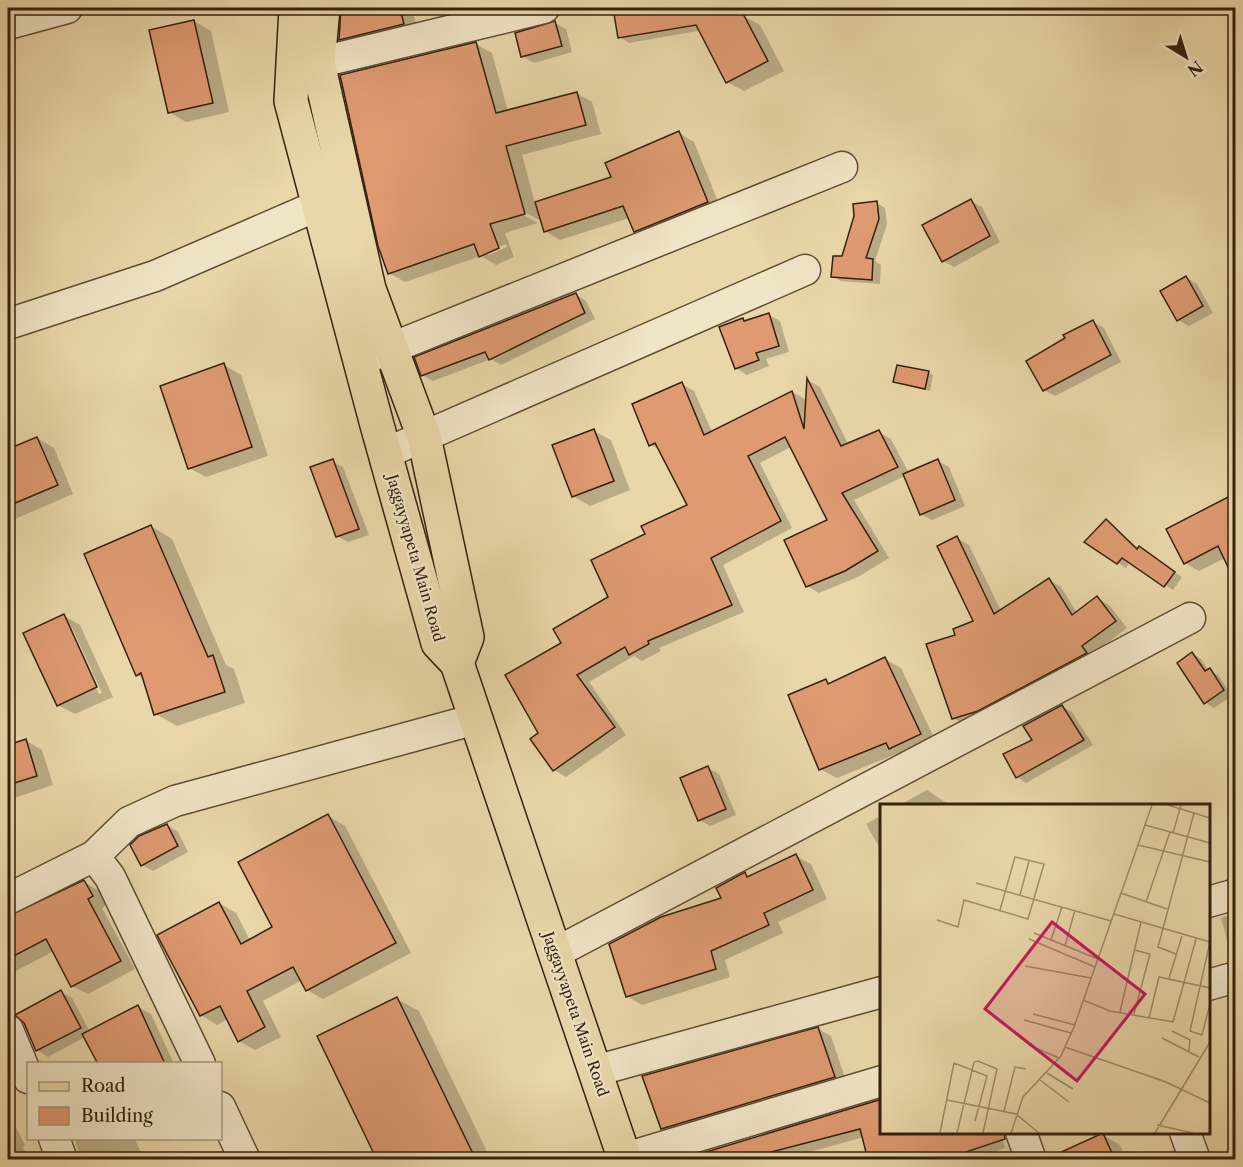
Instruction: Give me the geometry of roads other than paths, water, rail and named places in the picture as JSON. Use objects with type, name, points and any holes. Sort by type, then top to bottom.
[{"type":"main road","name":"Jaggayyapeta Main Road","points":[[296,8],[305,66],[291,101],[438,644],[457,663],[625,1159]]},
{"type":"main road","points":[[323,8],[305,66],[369,289],[424,437],[467,638],[457,663]]},
{"type":"street","points":[[8,24],[67,8]]},
{"type":"street","points":[[305,66],[544,8]]},
{"type":"street","points":[[360,360],[842,167]]},
{"type":"street","points":[[8,324],[155,276],[319,206]]},
{"type":"street","points":[[386,453],[805,270]]},
{"type":"street","points":[[555,953],[1190,618]]},
{"type":"street","points":[[8,899],[94,856],[129,822],[176,801],[476,720]]},
{"type":"street","points":[[94,856],[110,877],[199,1062]]},
{"type":"street","points":[[1210,902],[1236,894]]},
{"type":"street","points":[[1210,985],[1236,977]]},
{"type":"street","points":[[595,1071],[880,993]]},
{"type":"street","points":[[8,1030],[27,1076]]},
{"type":"street","points":[[625,1159],[880,1082]]},
{"type":"street","points":[[222,1111],[245,1160]]},
{"type":"street","points":[[1022,1134],[1031,1160]]},
{"type":"street","points":[[1186,1134],[1195,1160]]},
{"type":"street","points":[[55,1140],[62,1160]]}]
